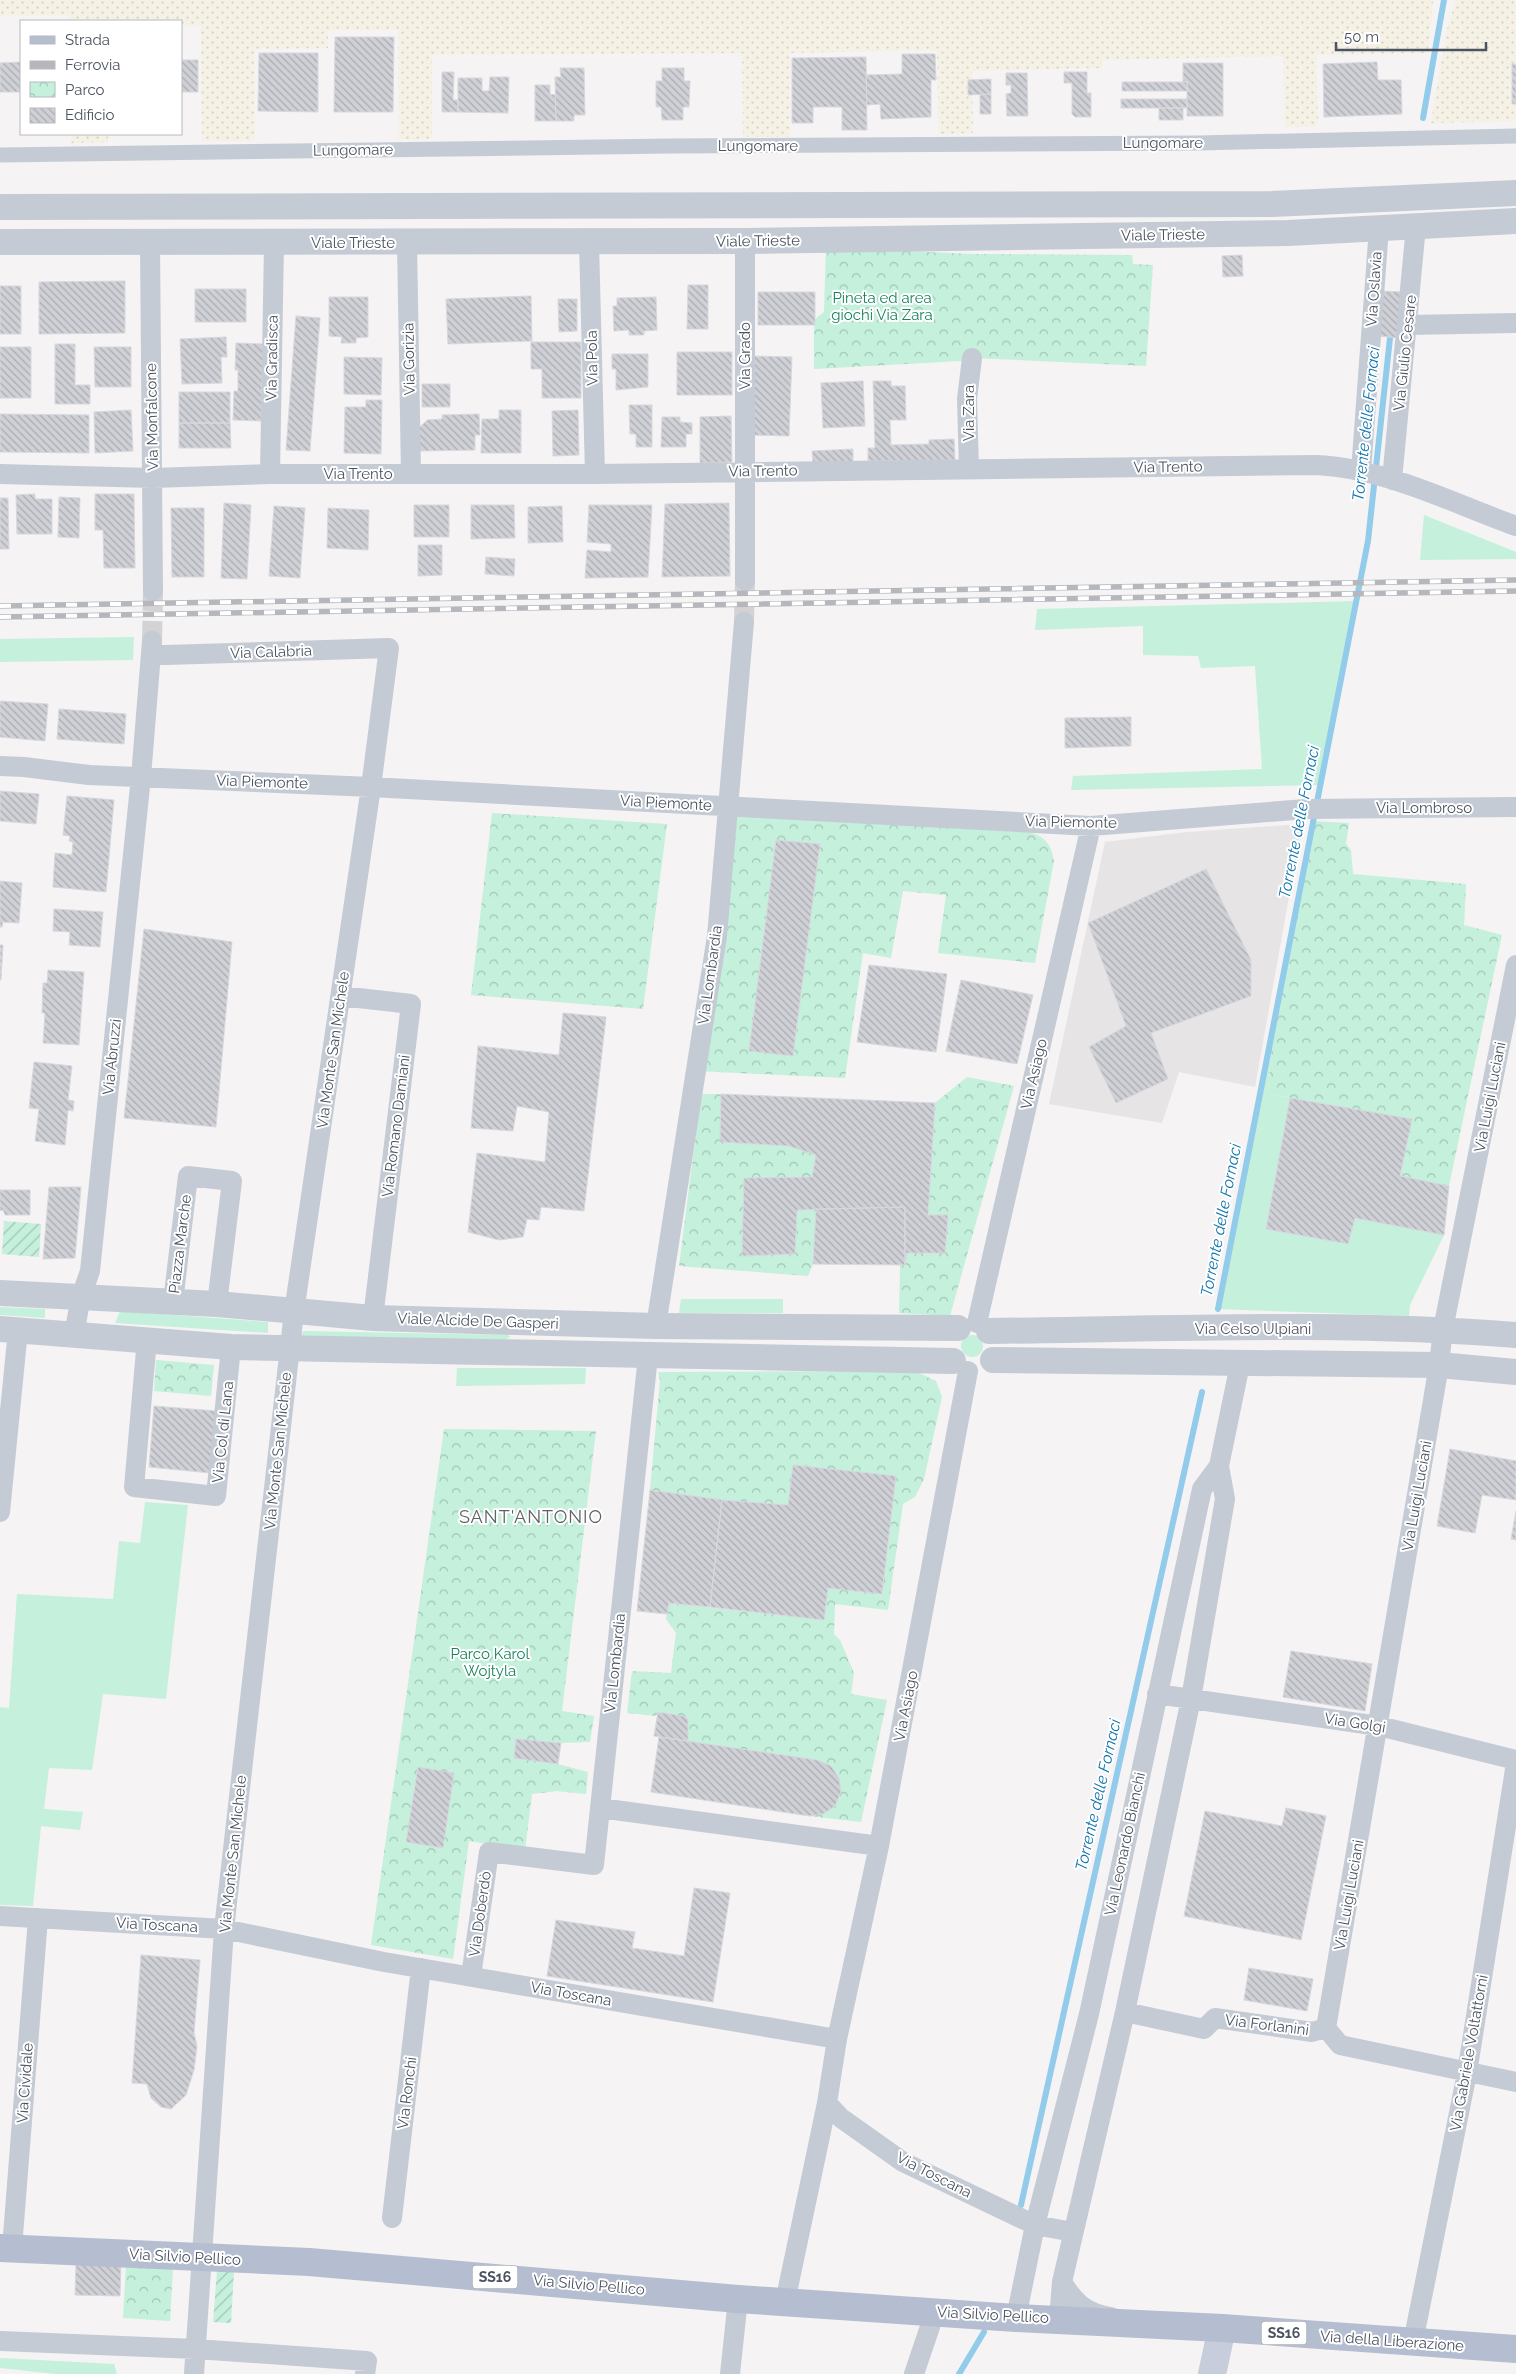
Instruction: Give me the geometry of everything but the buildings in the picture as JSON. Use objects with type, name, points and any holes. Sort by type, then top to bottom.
[{"type":"main road","name":"Via Silvio Pellico","points":[[6,2248],[385,2267],[738,2299],[1016,2318],[1058,2319]]},
{"type":"main road","name":"Via della Liberazione","points":[[1058,2319],[1222,2328],[1516,2349]]},
{"type":"main road","points":[[1212,2374],[1222,2328]]},
{"type":"street","name":"Lungomare","points":[[0,155],[670,146],[1198,143],[1516,136]]},
{"type":"street","name":"Viale Trieste","points":[[0,207],[1272,204],[1516,193]]},
{"type":"street","name":"Viale Trieste","points":[[0,242],[589,243],[745,241],[972,245],[1288,233],[1516,221]]},
{"type":"street","name":"Via Giulio Cesare","points":[[1392,480],[1416,226]]},
{"type":"street","name":"Via Oslavia","points":[[1361,471],[1379,228]]},
{"type":"street","name":"Via Grado","points":[[745,241],[745,472]]},
{"type":"street","name":"Via Monfalcone","points":[[150,243],[153,591]]},
{"type":"street","name":"Via Gradisca","points":[[270,474],[274,243]]},
{"type":"street","name":"Via Gorizia","points":[[407,243],[411,474]]},
{"type":"street","name":"Via Pola","points":[[589,243],[595,474]]},
{"type":"street","points":[[1408,325],[1516,324]]},
{"type":"street","name":"Via Zara","points":[[969,469],[968,392],[972,358]]},
{"type":"street","name":"Via Trento","points":[[0,474],[153,478],[270,474],[595,474],[1316,465],[1361,471],[1392,480],[1516,526]]},
{"type":"street","points":[[745,472],[745,580]]},
{"type":"street","name":"Via Lombardia","points":[[656,1326],[716,936],[744,622]]},
{"type":"street","name":"Via Calabria","points":[[141,777],[152,647],[166,655],[389,648]]},
{"type":"street","name":"Via Monte San Michele","points":[[194,2374],[224,1929],[294,1312],[341,996],[389,648]]},
{"type":"street","name":"Via Piemonte","points":[[0,766],[24,766],[89,775],[371,786],[1091,826],[1306,809],[1333,809]]},
{"type":"street","name":"Via Abruzzi","points":[[74,1334],[81,1297],[90,1271],[141,777]]},
{"type":"street","name":"Via Lombroso","points":[[1333,809],[1516,807]]},
{"type":"street","name":"Via Asiago","points":[[975,1327],[1091,826]]},
{"type":"street","name":"Via Luigi Luciani","points":[[1326,2028],[1379,1726],[1439,1365],[1443,1329],[1516,965]]},
{"type":"street","name":"Via Romano Damiani","points":[[341,996],[411,1004],[373,1318]]},
{"type":"street","name":"Piazza Marche","points":[[173,1302],[188,1176],[232,1181],[217,1304]]},
{"type":"street","name":"Viale Alcide De Gasperi","points":[[0,1293],[217,1304],[373,1318],[656,1326],[975,1327]]},
{"type":"street","points":[[993,1360],[997,1345],[975,1327],[951,1338],[949,1345],[961,1366],[981,1369],[993,1360],[1439,1365],[1516,1372]]},
{"type":"street","name":"Via Celso Ulpiani","points":[[975,1327],[1443,1329],[1516,1336]]},
{"type":"street","points":[[0,1512],[9,1329]]},
{"type":"street","name":"Viale Alcide De Gasperi","points":[[9,1329],[232,1347],[648,1356],[961,1366]]},
{"type":"street","name":"Via Col di Lana","points":[[147,1339],[134,1487],[216,1496],[232,1347]]},
{"type":"street","name":"Via Lombardia","points":[[489,1852],[594,1866],[648,1356]]},
{"type":"street","name":"Via Leonardo Bianchi","points":[[1058,2319],[1062,2282],[1125,2012],[1191,1699],[1225,1500],[1219,1466],[1240,1364]]},
{"type":"street","name":"Via Asiago","points":[[837,2039],[879,1846],[961,1366]]},
{"type":"street","name":"Via Leonardo Bianchi","points":[[1016,2318],[1035,2225],[1089,2014],[1202,1489],[1219,1466]]},
{"type":"street","name":"Via Golgi","points":[[1157,1694],[1379,1726],[1516,1761]]},
{"type":"street","name":"Via Gabriele Voltattorni","points":[[1413,2342],[1467,2073],[1516,1761]]},
{"type":"street","points":[[600,1808],[879,1846]]},
{"type":"street","name":"Via Doberdò","points":[[472,1976],[489,1852]]},
{"type":"street","name":"Via Toscana","points":[[0,1916],[224,1929],[421,1968],[837,2039]]},
{"type":"street","name":"Via Cividale","points":[[6,2248],[38,1918]]},
{"type":"street","name":"Via Ronchi","points":[[392,2218],[421,1968]]},
{"type":"street","name":"Via Forlanini","points":[[1125,2012],[1204,2029],[1215,2018],[1312,2032],[1326,2028]]},
{"type":"street","points":[[1326,2028],[1340,2045],[1516,2082]]},
{"type":"street","points":[[785,2302],[827,2103],[837,2039]]},
{"type":"street","name":"Via Toscana","points":[[827,2103],[841,2118],[903,2162],[1035,2225]]},
{"type":"street","points":[[1035,2225],[1073,2232]]},
{"type":"street","points":[[1062,2282],[1074,2301],[1098,2315],[1154,2324]]},
{"type":"street","points":[[730,2374],[738,2299]]},
{"type":"street","points":[[914,2374],[935,2312]]},
{"type":"street","points":[[0,2341],[196,2349],[367,2361],[366,2374]]},
{"type":"shaded area","points":[[1302,824],[1255,1087],[1179,1072],[1162,1123],[1049,1104],[1105,842],[1187,832]]},
{"type":"green space","name":"Pineta ed area giochi Via Zara","points":[[826,247],[972,254],[1132,255],[1133,264],[1153,265],[1146,366],[972,358],[961,361],[814,369],[814,320],[824,312]]},
{"type":"green space","points":[[1424,515],[1516,552],[1516,559],[1420,560]]},
{"type":"green space","points":[[1356,601],[1320,785],[1071,790],[1073,776],[1262,769],[1255,666],[1201,668],[1198,656],[1143,655],[1143,626],[1035,630],[1037,609]]},
{"type":"green space","points":[[134,637],[133,660],[0,662],[0,639]]},
{"type":"green space","points":[[492,813],[667,824],[643,1009],[471,995]]},
{"type":"green space","points":[[735,816],[1029,832],[1040,836],[1047,842],[1054,861],[1035,963],[938,953],[946,895],[903,891],[891,958],[863,953],[845,1078],[696,1071]]},
{"type":"green space","points":[[1313,821],[1349,823],[1346,844],[1351,850],[1353,874],[1466,884],[1464,925],[1502,935],[1449,1186],[1400,1176],[1412,1119],[1268,1094],[1272,1034]]},
{"type":"green space","points":[[1272,1034],[1268,1094],[1290,1098],[1350,1233],[1355,1218],[1444,1235],[1410,1305],[1409,1316],[1218,1309]]},
{"type":"green space","points":[[967,1077],[1014,1086],[950,1316],[899,1313],[900,1265],[905,1265],[907,1253],[945,1252],[948,1215],[928,1215],[935,1103]]},
{"type":"green space","points":[[701,1094],[721,1094],[720,1142],[789,1146],[816,1155],[812,1177],[744,1178],[742,1256],[795,1254],[797,1210],[816,1209],[813,1264],[808,1276],[679,1266]]},
{"type":"green space","points":[[4,1221],[41,1224],[39,1257],[2,1254]]},
{"type":"green space","points":[[681,1299],[783,1299],[783,1313],[679,1313]]},
{"type":"green space","points":[[0,1307],[45,1309],[45,1318],[0,1315]]},
{"type":"green space","points":[[120,1311],[268,1322],[268,1333],[115,1323]]},
{"type":"green space","points":[[304,1331],[510,1336],[505,1342],[299,1336]]},
{"type":"green space","points":[[972,1335],[980,1338],[983,1346],[980,1354],[972,1357],[964,1354],[961,1346],[964,1338]]},
{"type":"green space","points":[[156,1360],[214,1365],[211,1396],[154,1391]]},
{"type":"green space","points":[[457,1368],[586,1368],[585,1384],[456,1386]]},
{"type":"green space","points":[[915,1371],[936,1381],[942,1397],[924,1479],[915,1497],[903,1504],[888,1610],[835,1604],[834,1634],[840,1640],[854,1673],[851,1694],[887,1700],[861,1822],[809,1816],[828,1810],[838,1799],[840,1784],[831,1766],[688,1741],[688,1719],[683,1716],[658,1712],[656,1716],[627,1713],[632,1671],[671,1673],[676,1633],[666,1619],[669,1603],[824,1620],[828,1588],[882,1594],[896,1477],[793,1465],[788,1505],[722,1500],[650,1490],[660,1380],[658,1372]]},
{"type":"green space","name":"Parco Karol Wojtyla","points":[[444,1429],[596,1431],[562,1711],[594,1716],[590,1742],[561,1743],[517,1739],[514,1758],[558,1764],[588,1772],[586,1794],[557,1791],[532,1794],[525,1850],[469,1841],[453,1959],[371,1945]]},
{"type":"green space","points":[[145,1502],[188,1505],[166,1699],[103,1694],[92,1770],[49,1768],[44,1809],[83,1812],[80,1830],[41,1826],[33,1906],[0,1905],[0,1707],[9,1708],[17,1594],[113,1599],[119,1541],[140,1543]]},
{"type":"green space","points":[[126,2266],[173,2268],[170,2321],[123,2318]]},
{"type":"green space","points":[[217,2271],[234,2272],[231,2323],[213,2322]]},
{"type":"green space","points":[[0,2358],[114,2364],[117,2374],[56,2374],[0,2368]]},
{"type":"sand","points":[[0,0],[1433,0],[1428,53],[1316,55],[1318,126],[1285,127],[1283,56],[1102,60],[1102,68],[972,71],[973,133],[939,134],[937,50],[790,53],[790,137],[743,137],[742,53],[432,55],[432,139],[399,140],[398,30],[328,30],[328,48],[255,49],[255,141],[202,141],[201,26],[182,26],[182,20],[70,20],[70,15],[0,16]]},
{"type":"sand","points":[[1456,0],[1516,0],[1516,121],[1431,123],[1447,29]]},
{"type":"sand","points":[[71,135],[108,135],[108,142],[71,143]]},
{"type":"waterway","name":"Torrente delle Fornaci","points":[[1423,118],[1444,0]]},
{"type":"waterway","name":"Torrente delle Fornaci","points":[[1218,1309],[1368,541],[1390,338]]},
{"type":"waterway","name":"Torrente delle Fornaci","points":[[1021,2205],[1202,1392]]},
{"type":"waterway","name":"Torrente delle Fornaci","points":[[959,2374],[984,2332]]},
{"type":"tunnel","points":[[744,622],[745,581]]},
{"type":"tunnel","points":[[152,641],[153,591]]},
{"type":"railway","points":[[0,606],[1516,580]]},
{"type":"railway","points":[[0,617],[1516,591]]},
{"type":"district","name":"SANT'ANTONIO","points":[[531,1516]]}]
